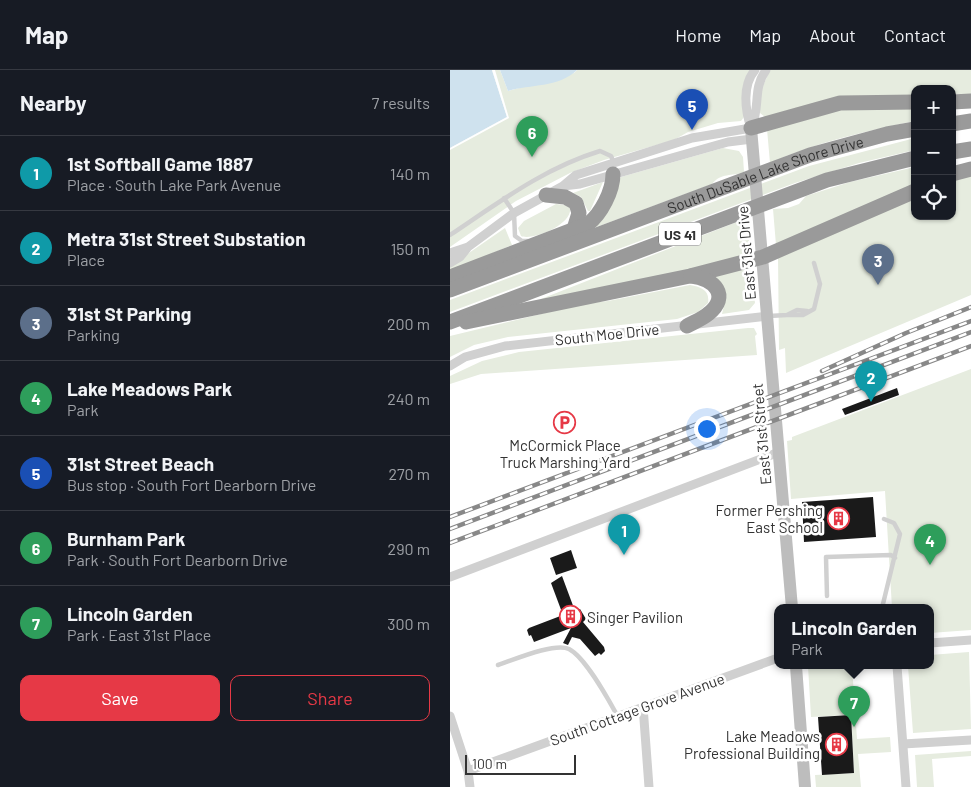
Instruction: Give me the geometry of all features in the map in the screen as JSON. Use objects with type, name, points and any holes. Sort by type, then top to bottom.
[{"type":"highway","points":[[956,102],[971,101]]},
{"type":"highway","points":[[751,133],[840,103],[911,102]]},
{"type":"highway","points":[[956,123],[971,121]]},
{"type":"highway","name":"South DuSable Lake Shore Drive","points":[[450,290],[810,155],[887,134],[911,130]]},
{"type":"highway","points":[[956,151],[971,149]]},
{"type":"highway","name":"South DuSable Lake Shore Drive","points":[[450,323],[827,180],[911,159]]},
{"type":"highway","points":[[450,277],[588,224],[598,215],[613,182],[613,168]]},
{"type":"highway","points":[[956,173],[971,169]]},
{"type":"highway","points":[[450,323],[483,320],[690,276],[763,257],[911,193]]},
{"type":"highway","points":[[546,195],[565,197],[576,203],[579,213],[574,230]]},
{"type":"highway","points":[[687,326],[708,314],[717,304],[718,296],[714,283],[707,279],[690,276]]},
{"type":"main road","name":"East 31st Drive","points":[[751,133],[768,316]]},
{"type":"main road","name":"East 31st Street","points":[[768,316],[792,604]]},
{"type":"main road","points":[[796,669],[805,787]]},
{"type":"street","points":[[751,133],[748,118],[747,86],[749,78],[755,70]]},
{"type":"street","points":[[613,168],[728,142],[751,133],[757,116],[757,88],[766,70]]},
{"type":"street","points":[[450,263],[460,257],[468,247],[514,212],[563,186],[580,184],[613,168],[700,136],[751,133]]},
{"type":"street","points":[[450,253],[468,247]]},
{"type":"street","name":"South Moe Drive","points":[[450,366],[465,357],[505,346],[768,316]]},
{"type":"street","points":[[450,577],[779,448]]},
{"type":"street","points":[[934,643],[971,640]]},
{"type":"street","name":"South Cottage Grove Avenue","points":[[468,771],[617,715],[774,659]]},
{"type":"street","points":[[898,669],[906,787]]},
{"type":"street","points":[[643,706],[649,787]]},
{"type":"street","points":[[450,716],[468,771],[470,787]]},
{"type":"street","points":[[903,744],[971,740]]},
{"type":"lane","points":[[450,235],[504,198],[548,173],[595,152],[606,152],[613,168]]},
{"type":"lane","points":[[504,198],[514,212],[513,230],[518,240],[527,241],[541,236],[556,237]]},
{"type":"lane","points":[[768,316],[787,315],[797,310],[807,311],[814,309],[820,284],[814,263]]},
{"type":"lane","points":[[883,604],[900,534],[894,523],[884,519]]},
{"type":"lane","points":[[827,596],[826,557],[891,555],[895,558]]},
{"type":"lane","points":[[498,665],[540,651],[559,648],[569,649],[588,668],[617,715]]},
{"type":"shaded area","points":[[492,70],[500,70],[508,91],[574,73],[577,70],[752,70],[744,117],[741,121],[718,123],[688,132],[674,140],[604,160],[570,173],[516,201],[450,247],[450,148],[507,117]]},
{"type":"shaded area","points":[[770,70],[971,70],[971,94],[956,94],[956,85],[911,85],[911,95],[852,96],[765,117],[760,113],[759,95]]},
{"type":"shaded area","points":[[911,105],[911,122],[859,133],[770,163],[767,129],[839,108]]},
{"type":"shaded area","points":[[911,139],[911,151],[859,163],[795,183],[450,312],[450,300],[809,166]]},
{"type":"shaded area","points":[[723,148],[739,151],[743,157],[744,172],[723,176],[712,184],[586,231],[621,177]]},
{"type":"shaded area","points":[[911,168],[911,187],[776,245],[773,209],[788,208],[799,204],[806,196],[850,182]]},
{"type":"shaded area","points":[[971,173],[971,295],[786,373],[785,348],[779,350],[778,256],[911,197],[911,220],[956,220],[956,179]]},
{"type":"shaded area","points":[[603,182],[590,211],[588,211],[581,197],[573,193]]},
{"type":"shaded area","points":[[556,204],[566,205],[570,208],[565,220],[543,234],[527,237],[521,236],[518,228],[524,221]]},
{"type":"shaded area","points":[[747,218],[750,250],[748,256],[542,302],[541,299]]},
{"type":"shaded area","points":[[505,228],[512,245],[450,271],[450,266]]},
{"type":"shaded area","points":[[742,269],[752,277],[755,303],[749,310],[722,314],[725,301],[714,276]]},
{"type":"shaded area","points":[[690,285],[706,292],[708,303],[698,312],[677,319],[508,337],[474,345],[450,357],[450,336],[582,304],[608,301]]},
{"type":"shaded area","points":[[754,328],[757,334],[755,336],[757,355],[481,374],[450,384],[450,376],[482,361],[519,352]]},
{"type":"shaded area","points":[[971,369],[971,630],[934,633],[934,604],[892,604],[885,491],[791,499],[787,441],[792,440],[792,437]]},
{"type":"shaded area","points":[[969,652],[971,729],[913,733],[908,669],[934,669],[934,655]]},
{"type":"shaded area","points":[[808,669],[852,669],[857,739],[890,737],[891,752],[858,754],[861,787],[816,787],[815,775],[854,773],[851,715],[811,717]]},
{"type":"shaded area","points":[[971,751],[971,756],[932,759],[934,787],[917,787],[915,755]]},
{"type":"water","points":[[450,70],[492,70],[507,117],[450,148]]},
{"type":"water","points":[[500,70],[577,70],[570,76],[553,83],[508,91]]},
{"type":"pier","points":[[492,70],[495,70],[509,118],[450,150],[450,148],[507,117]]},
{"type":"building","points":[[897,388],[899,395],[845,415],[842,409]]},
{"type":"building","name":"Former Pershing East School","points":[[873,497],[876,537],[804,542],[802,502]]},
{"type":"building","points":[[571,550],[577,568],[556,575],[550,558]]},
{"type":"building","name":"Singer Pavilion","points":[[562,576],[575,611],[580,609],[586,619],[583,622],[604,647],[605,651],[601,655],[599,653],[595,656],[580,639],[572,637],[568,645],[563,643],[571,628],[534,642],[531,635],[529,636],[527,630],[529,628],[563,615],[551,583]]},
{"type":"building","name":"Lake Meadows Professional Building","points":[[851,715],[854,773],[822,775],[818,717]]},
{"type":"railway","points":[[822,371],[906,333],[971,307]]},
{"type":"railway","points":[[450,517],[971,321]]},
{"type":"railway","points":[[450,529],[971,332]]},
{"type":"railway","points":[[450,543],[971,346]]},
{"type":"place","name":"31st Street Beach","points":[[692,130]]},
{"type":"place","name":"Burnham Park","points":[[532,157]]},
{"type":"place","name":"31st St Parking","points":[[878,285]]},
{"type":"place","name":"Metra 31st Street Substation","points":[[871,402]]},
{"type":"place","name":"McCormick Place Truck Marshing Yard","points":[[565,422]]},
{"type":"place","name":"Former Pershing East School","points":[[839,519]]},
{"type":"place","name":"1st Softball Game 1887","points":[[624,555]]},
{"type":"place","name":"Lake Meadows Park","points":[[930,565]]},
{"type":"place","name":"Singer Pavilion","points":[[571,617]]},
{"type":"place","name":"Lincoln Garden","points":[[854,727]]},
{"type":"place","name":"Lake Meadows Professional Building","points":[[836,745]]}]
